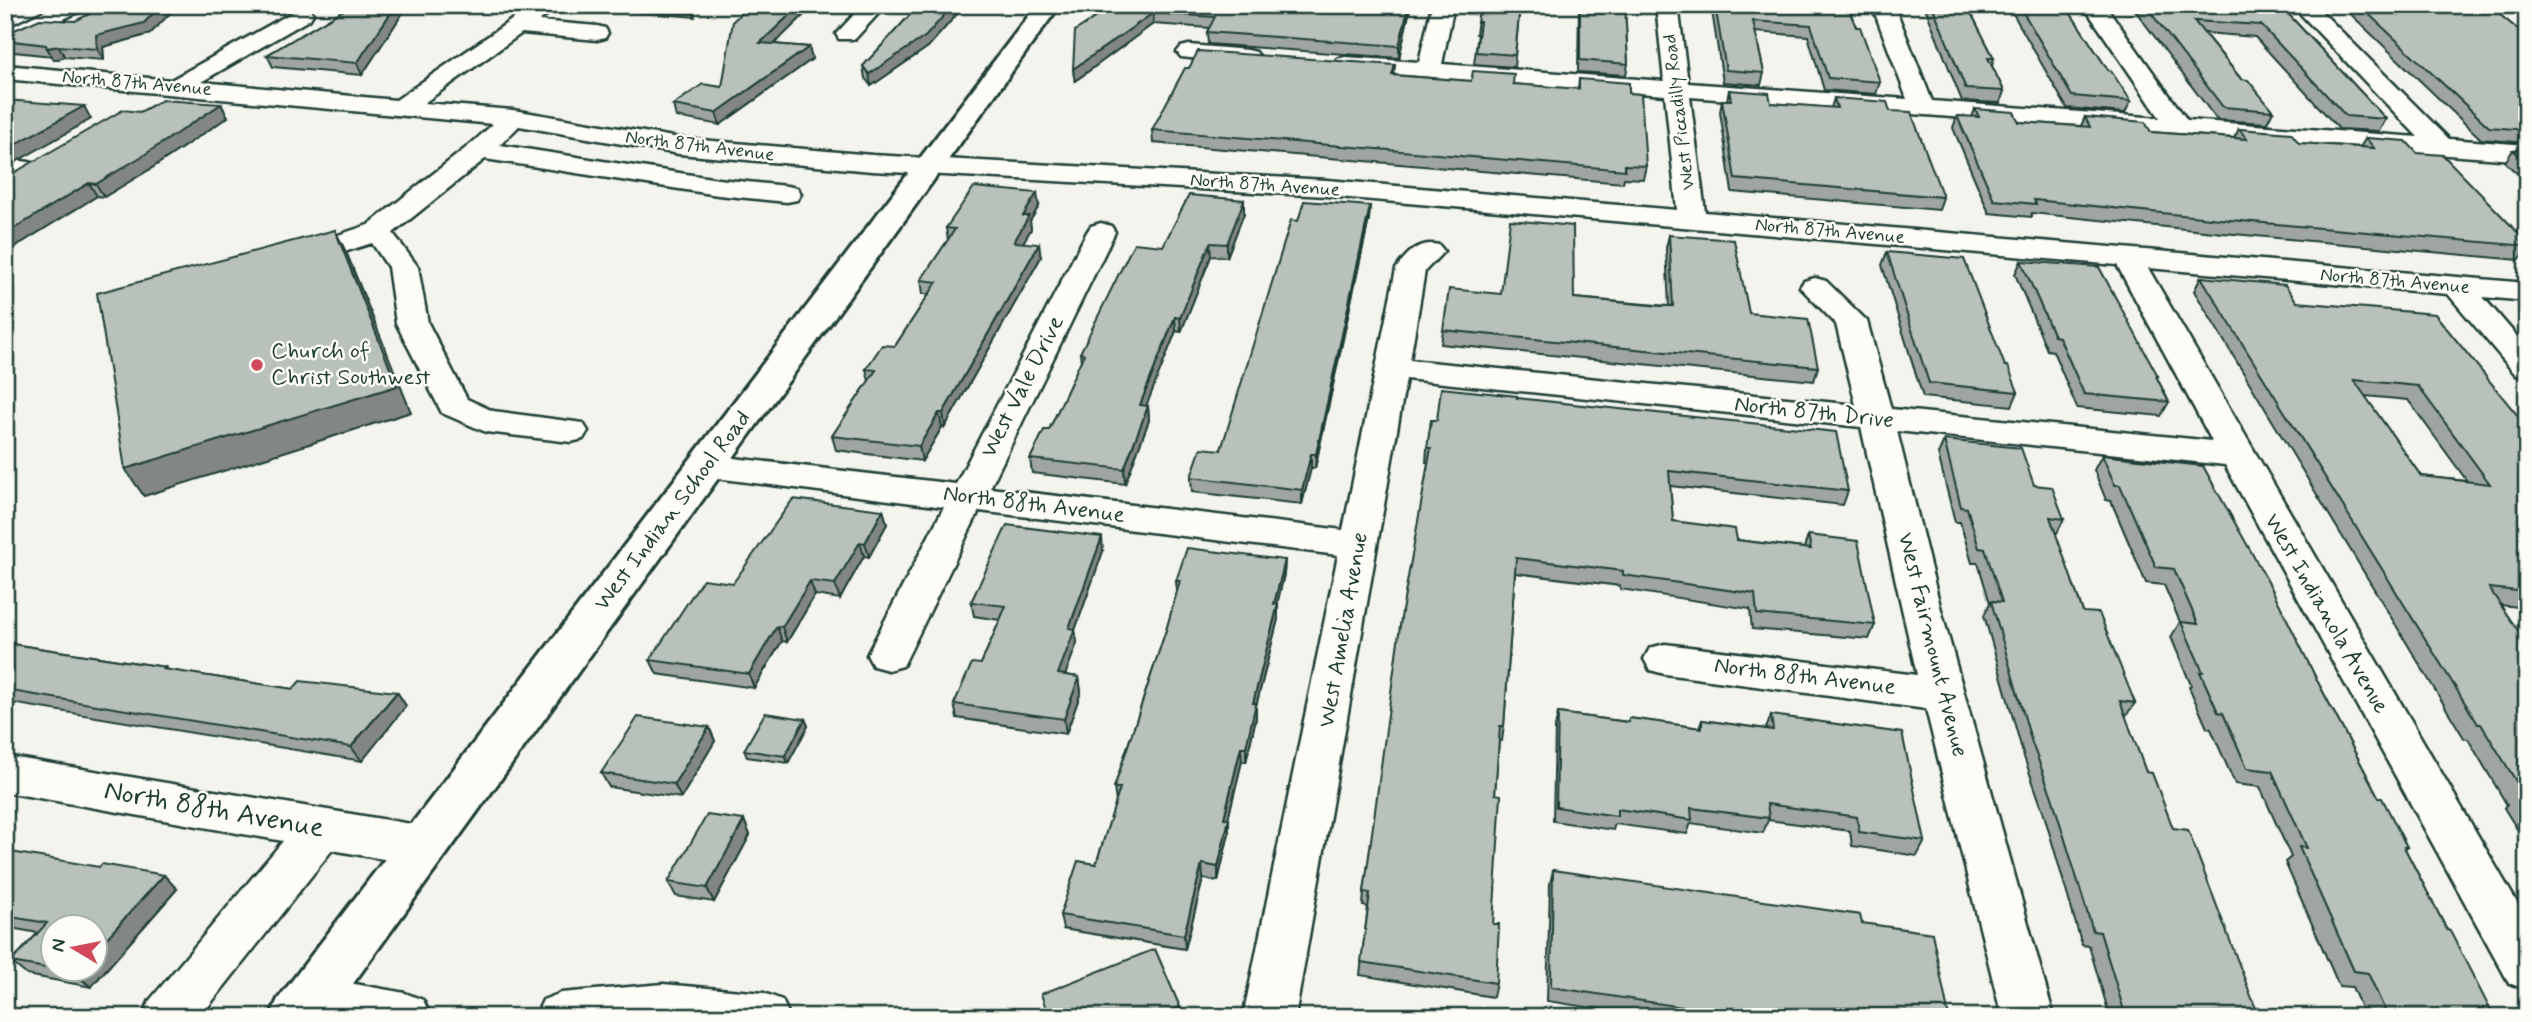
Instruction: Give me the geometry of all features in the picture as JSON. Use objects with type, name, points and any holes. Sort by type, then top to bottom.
[{"type":"main road","name":"West Indian School Road","points":[[303,1008],[1049,5]]},
{"type":"street","points":[[5,39],[75,5]]},
{"type":"street","points":[[402,107],[548,5]]},
{"type":"street","points":[[847,34],[874,5]]},
{"type":"street","points":[[1429,71],[1443,5]]},
{"type":"street","name":"West Piccadilly Road","points":[[1667,5],[1692,219]]},
{"type":"street","points":[[1883,5],[1922,107]]},
{"type":"street","points":[[2094,5],[2180,128]]},
{"type":"street","points":[[2303,5],[2442,147]]},
{"type":"street","points":[[134,107],[302,14]]},
{"type":"street","points":[[518,26],[597,33]]},
{"type":"street","points":[[1189,52],[1269,58]]},
{"type":"street","points":[[1322,63],[2527,153]]},
{"type":"street","name":"North 87th Avenue","points":[[5,72],[513,118],[679,146],[928,167],[1213,180],[2527,292]]},
{"type":"street","points":[[272,264],[307,256],[378,231],[480,150],[513,118]]},
{"type":"street","points":[[480,150],[718,187],[788,194]]},
{"type":"street","points":[[13,172],[51,155]]},
{"type":"street","points":[[378,231],[403,267],[412,323],[454,406],[486,421],[571,431]]},
{"type":"street","name":"West Vale Drive","points":[[888,655],[1101,232]]},
{"type":"street","name":"West Amelia Avenue","points":[[1269,1017],[1410,270],[1429,251]]},
{"type":"street","name":"West Indianola Avenue","points":[[2128,258],[2236,455],[2527,967]]},
{"type":"street","points":[[2457,286],[2527,368]]},
{"type":"street","name":"West Fairmount Avenue","points":[[1815,287],[1851,321],[1921,610],[2028,1017]]},
{"type":"street","name":"North 87th Drive","points":[[1392,368],[2236,455]]},
{"type":"street","name":"North 88th Avenue","points":[[708,466],[1359,545]]},
{"type":"street","name":"North 88th Avenue","points":[[1665,659],[1944,695]]},
{"type":"street","name":"North 88th Avenue","points":[[5,774],[423,846]]},
{"type":"street","points":[[168,1017],[321,829]]},
{"type":"street","points":[[303,1008],[405,1017]]},
{"type":"street","points":[[561,1017],[663,1008],[764,1017]]},
{"type":"building","points":[[108,5],[161,5],[144,23],[96,35],[97,49],[58,46],[47,48],[46,45],[5,40],[5,34],[40,19],[75,21]]},
{"type":"building","points":[[352,5],[396,5],[357,63],[267,55]]},
{"type":"building","points":[[800,5],[760,43],[809,47],[716,113],[673,105],[703,84],[722,87],[733,21],[748,7]]},
{"type":"building","points":[[919,5],[953,5],[926,36],[869,74],[863,66]]},
{"type":"building","points":[[1114,5],[1409,5],[1399,46],[1207,32],[1215,17],[1153,13],[1073,69],[1075,31]]},
{"type":"building","points":[[1480,5],[1520,5],[1515,55],[1476,52]]},
{"type":"building","points":[[1580,5],[1625,5],[1628,64],[1580,60]]},
{"type":"building","points":[[1715,5],[1847,5],[1856,27],[1860,27],[1880,82],[1828,78],[1811,25],[1753,21],[1764,73],[1726,70]]},
{"type":"building","points":[[1932,5],[1967,5],[1994,58],[1988,58],[2004,91],[1966,89]]},
{"type":"building","points":[[2019,5],[2065,5],[2131,101],[2072,96]]},
{"type":"building","points":[[2145,5],[2280,5],[2386,119],[2346,116],[2261,25],[2194,21],[2241,79],[2248,80],[2273,111],[2223,107]]},
{"type":"building","points":[[2359,5],[2488,5],[2527,37],[2527,130],[2489,127]]},
{"type":"building","points":[[1198,51],[1395,65],[1392,75],[1471,81],[1473,71],[1514,74],[1513,84],[1579,89],[1579,79],[1629,83],[1629,93],[1641,94],[1646,166],[1625,165],[1625,170],[1152,130],[1185,68],[1189,68]]},
{"type":"building","points":[[1729,90],[1769,93],[1771,103],[1837,108],[1834,98],[1887,102],[1890,111],[1911,112],[1943,197],[1735,179],[1722,100],[1731,100]]},
{"type":"building","points":[[5,100],[84,106],[5,150]]},
{"type":"building","points":[[162,100],[221,104],[96,184],[89,183],[5,234],[5,178],[123,110],[140,112]]},
{"type":"building","points":[[1975,109],[2014,112],[2019,122],[2090,127],[2085,117],[2145,122],[2151,132],[2247,139],[2239,129],[2291,133],[2299,143],[2374,148],[2366,138],[2406,141],[2417,153],[2443,155],[2527,242],[2527,246],[2034,200],[2036,204],[1994,200],[1957,116],[1979,117]]},
{"type":"building","points":[[2513,150],[2527,150],[2527,162]]},
{"type":"building","points":[[974,187],[1037,193],[1023,216],[1029,216],[1014,242],[1039,244],[943,413],[939,413],[919,446],[832,436],[876,370],[866,369],[882,345],[895,346],[937,282],[921,280],[955,229],[946,228]]},
{"type":"building","points":[[1189,195],[1244,200],[1227,244],[1210,243],[1180,318],[1175,317],[1140,405],[1148,406],[1124,469],[1030,459],[1044,430],[1049,430],[1084,354],[1080,353],[1134,243],[1163,246]]},
{"type":"building","points":[[1304,201],[1370,206],[1316,454],[1311,454],[1302,490],[1191,477],[1201,448],[1221,450],[1291,220],[1298,221]]},
{"type":"building","points":[[1510,220],[1573,226],[1574,298],[1661,306],[1673,306],[1669,235],[1734,240],[1749,313],[1808,319],[1818,367],[1443,330],[1449,289],[1501,294]]},
{"type":"building","name":"Church of Christ Southwest","points":[[335,230],[397,386],[125,469],[97,293]]},
{"type":"building","points":[[1887,252],[1964,259],[2005,366],[2008,366],[2018,392],[1929,383]]},
{"type":"building","points":[[2021,261],[2099,267],[2158,376],[2169,402],[2084,394],[2059,337],[2054,336]]},
{"type":"building","points":[[2201,277],[2285,285],[2297,302],[2435,314],[2527,427],[2527,592],[2489,588],[2527,644],[2527,807],[2519,793],[2524,794],[2481,724],[2478,724]],"holes":[[[2354,380],[2418,386],[2490,484],[2421,476]]]},
{"type":"building","points":[[1441,388],[1836,432],[1848,491],[1669,471],[1673,521],[1735,529],[1737,540],[1811,549],[1808,535],[1858,541],[1875,625],[1757,614],[1755,594],[1623,575],[1623,571],[1516,558],[1504,726],[1500,726],[1495,794],[1501,795],[1493,924],[1499,924],[1496,983],[1361,962],[1370,893],[1364,892],[1402,611],[1431,448],[1427,448],[1431,420],[1437,420]]},
{"type":"building","points":[[1944,440],[2021,448],[2034,485],[2052,487],[2064,519],[2050,517],[2083,612],[2099,613],[2135,703],[2120,701],[2146,772],[2152,773],[2173,828],[2188,830],[2259,1017],[2126,1017],[2100,932],[2093,931],[2052,797],[2032,743],[1991,601],[2002,602],[1985,549],[1979,548],[1967,508],[1961,507]]},
{"type":"building","points":[[2102,455],[2203,466],[2272,589],[2494,1017],[2388,1017],[2368,973],[2354,971],[2299,847],[2307,848],[2272,771],[2247,768],[2223,713],[2218,712],[2200,672],[2203,672],[2181,622],[2198,624],[2174,569],[2156,567],[2120,485],[2115,485]]},
{"type":"building","points":[[793,499],[883,510],[865,543],[860,542],[835,584],[810,581],[782,627],[777,626],[749,674],[650,660],[703,579],[733,583]]},
{"type":"building","points":[[1007,525],[1102,537],[1069,628],[1075,629],[1058,674],[1079,677],[1064,719],[954,704],[972,663],[981,664],[1006,606],[971,602]]},
{"type":"building","points":[[1187,548],[1285,560],[1274,604],[1278,604],[1253,703],[1256,703],[1246,747],[1241,747],[1224,818],[1229,819],[1218,867],[1202,864],[1184,935],[1060,915],[1078,861],[1096,864],[1120,788],[1114,788],[1167,627],[1180,581],[1176,581]]},
{"type":"building","points":[[5,643],[293,689],[300,681],[397,692],[351,747],[5,690]]},
{"type":"building","points":[[765,713],[805,719],[785,756],[744,750]]},
{"type":"building","points":[[1558,713],[1629,722],[1629,718],[1702,728],[1702,720],[1773,730],[1771,715],[1902,733],[1925,841],[1859,832],[1857,817],[1767,804],[1769,818],[1691,808],[1692,820],[1617,809],[1617,816],[1556,807]]},
{"type":"building","points":[[638,717],[709,727],[674,784],[601,773]]},
{"type":"building","points":[[707,815],[744,820],[707,888],[668,882]]},
{"type":"building","points":[[5,851],[164,875],[108,937],[108,914],[38,914],[38,922],[5,916]]},
{"type":"building","points":[[1553,870],[1860,915],[1862,923],[1932,933],[1949,1017],[1747,1017],[1551,987]]},
{"type":"building","points":[[38,933],[38,967],[11,962]]},
{"type":"building","points":[[1155,949],[1180,1007],[1156,1017],[1049,1017],[1041,994]]},
{"type":"place","name":"Church of Christ Southwest","points":[[257,365]]}]
